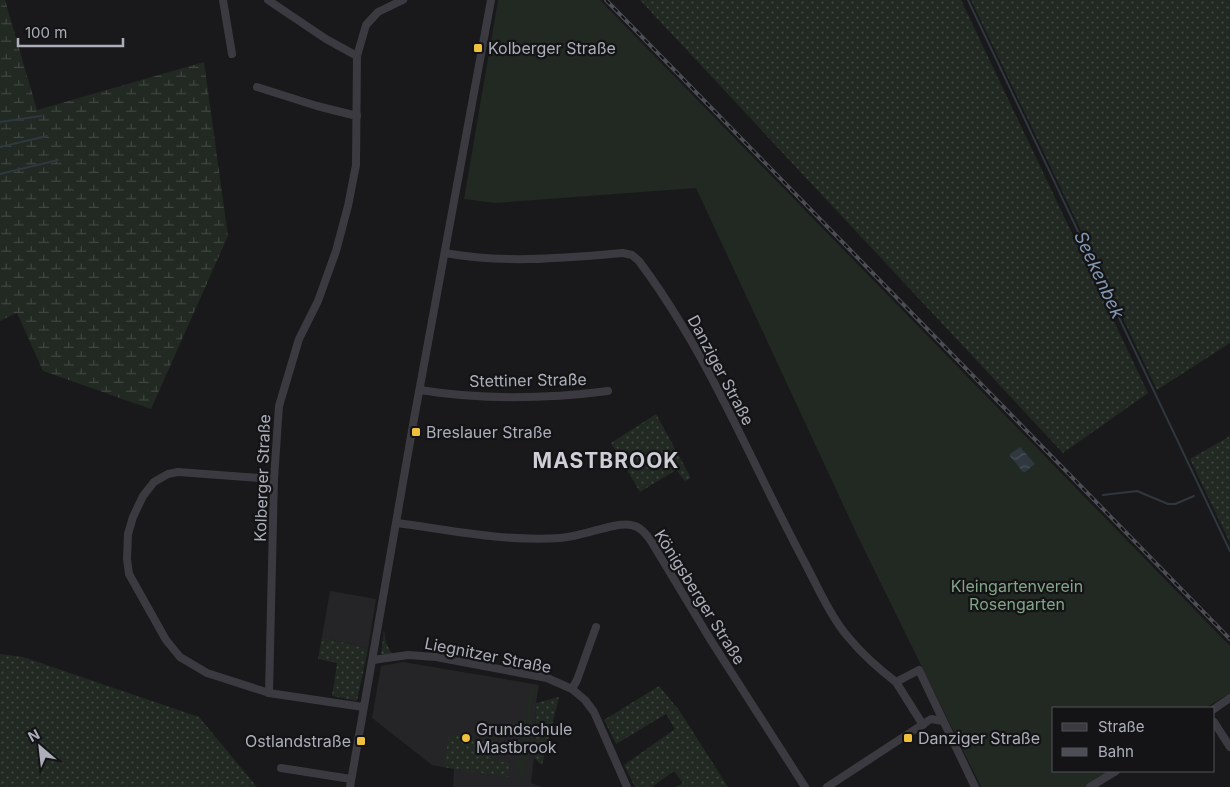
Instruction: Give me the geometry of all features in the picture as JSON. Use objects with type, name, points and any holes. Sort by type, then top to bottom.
[{"type":"street","points":[[223,0],[232,54]]},
{"type":"street","points":[[268,0],[326,39],[357,56]]},
{"type":"street","points":[[281,768],[351,783],[363,707],[491,0]]},
{"type":"street","name":"Kolberger Straße","points":[[269,693],[274,480],[279,406],[299,338],[318,302],[336,252],[348,206],[356,166],[357,56],[366,26],[378,12],[397,1]]},
{"type":"street","points":[[257,87],[317,106],[357,116]]},
{"type":"street","name":"Danziger Straße","points":[[446,252],[470,257],[503,259],[561,258],[624,253],[632,255],[639,261],[691,339],[723,400],[774,506],[840,625],[848,637],[874,665],[896,682],[923,725]]},
{"type":"street","name":"Stettiner Straße","points":[[420,390],[498,397],[543,397],[608,391]]},
{"type":"street","points":[[274,480],[178,472],[168,474],[154,482],[142,496],[128,534],[127,559],[129,574],[166,640],[180,658],[208,673],[269,693],[363,707]]},
{"type":"street","name":"Königsberger Straße","points":[[397,523],[524,539],[562,538],[616,525],[632,525],[641,529],[651,541],[710,640],[806,787]]},
{"type":"street","points":[[572,689],[596,627]]},
{"type":"street","name":"Liegnitzer Straße","points":[[373,660],[408,655],[436,657],[547,678],[572,689],[585,700],[594,712],[627,787]]},
{"type":"street","points":[[896,682],[919,670],[974,787]]},
{"type":"street","points":[[1215,708],[1230,698]]},
{"type":"street","points":[[827,787],[931,719],[943,720]]},
{"type":"street","points":[[1215,724],[1230,747]]},
{"type":"street","points":[[1090,787],[1114,772]]},
{"type":"shaded area","points":[[330,591],[376,599],[368,649],[322,637]]},
{"type":"shaded area","name":"Grundschule Mastbrook","points":[[403,662],[539,685],[536,703],[531,783],[542,787],[453,787],[454,769],[432,765],[372,718],[381,666]]},
{"type":"green space","points":[[0,0],[5,0],[37,110],[204,62],[228,236],[151,409],[43,371],[17,313],[0,321]]},
{"type":"green space","name":"Kleingartenverein Rosengarten","points":[[498,0],[600,0],[1230,646],[1230,693],[1208,707],[1052,707],[1052,772],[1108,772],[1085,787],[981,787],[860,541],[696,188],[495,203],[464,199]]},
{"type":"green space","points":[[640,0],[961,0],[1148,393],[1063,453]]},
{"type":"green space","points":[[971,0],[1230,0],[1230,343],[1157,390]]},
{"type":"green space","points":[[656,414],[691,478],[685,481],[676,470],[640,492],[611,443]]},
{"type":"green space","points":[[1230,436],[1230,543],[1190,459]]},
{"type":"green space","points":[[384,630],[386,643],[392,654],[385,656],[381,654]]},
{"type":"green space","points":[[322,637],[368,649],[357,701],[332,696],[337,663],[318,659]]},
{"type":"green space","points":[[0,654],[23,657],[199,717],[257,787],[0,787]]},
{"type":"green space","points":[[659,686],[679,710],[728,787],[676,787],[683,783],[674,771],[652,787],[635,787],[624,765],[675,729],[666,714],[616,744],[604,720]]},
{"type":"green space","points":[[531,687],[535,688],[530,716],[533,717],[523,779],[519,779],[520,771],[516,770]]},
{"type":"green space","points":[[559,697],[542,765],[534,758],[536,703]]},
{"type":"green space","points":[[449,735],[474,737],[474,740],[488,742],[489,737],[497,738],[494,760],[509,763],[508,777],[444,767]]},
{"type":"water","points":[[1020,447],[1035,464],[1025,472],[1010,456]]},
{"type":"waterway","name":"Seekenbek","points":[[968,0],[1230,551]]},
{"type":"waterway","points":[[0,122],[41,116]]},
{"type":"waterway","points":[[0,147],[47,136]]},
{"type":"waterway","points":[[0,174],[58,160]]},
{"type":"waterway","points":[[1103,495],[1137,491],[1168,504],[1175,504],[1194,496]]},
{"type":"railway","points":[[606,0],[1230,639]]},
{"type":"place","name":"Kolberger Straße","points":[[478,48]]},
{"type":"place","name":"Breslauer Straße","points":[[416,432]]},
{"type":"place","name":"Grundschule Mastbrook","points":[[466,738]]},
{"type":"place","name":"Danziger Straße","points":[[908,738]]},
{"type":"place","name":"Ostlandstraße","points":[[361,741]]},
{"type":"district","name":"MASTBROOK","points":[[606,461]]}]
